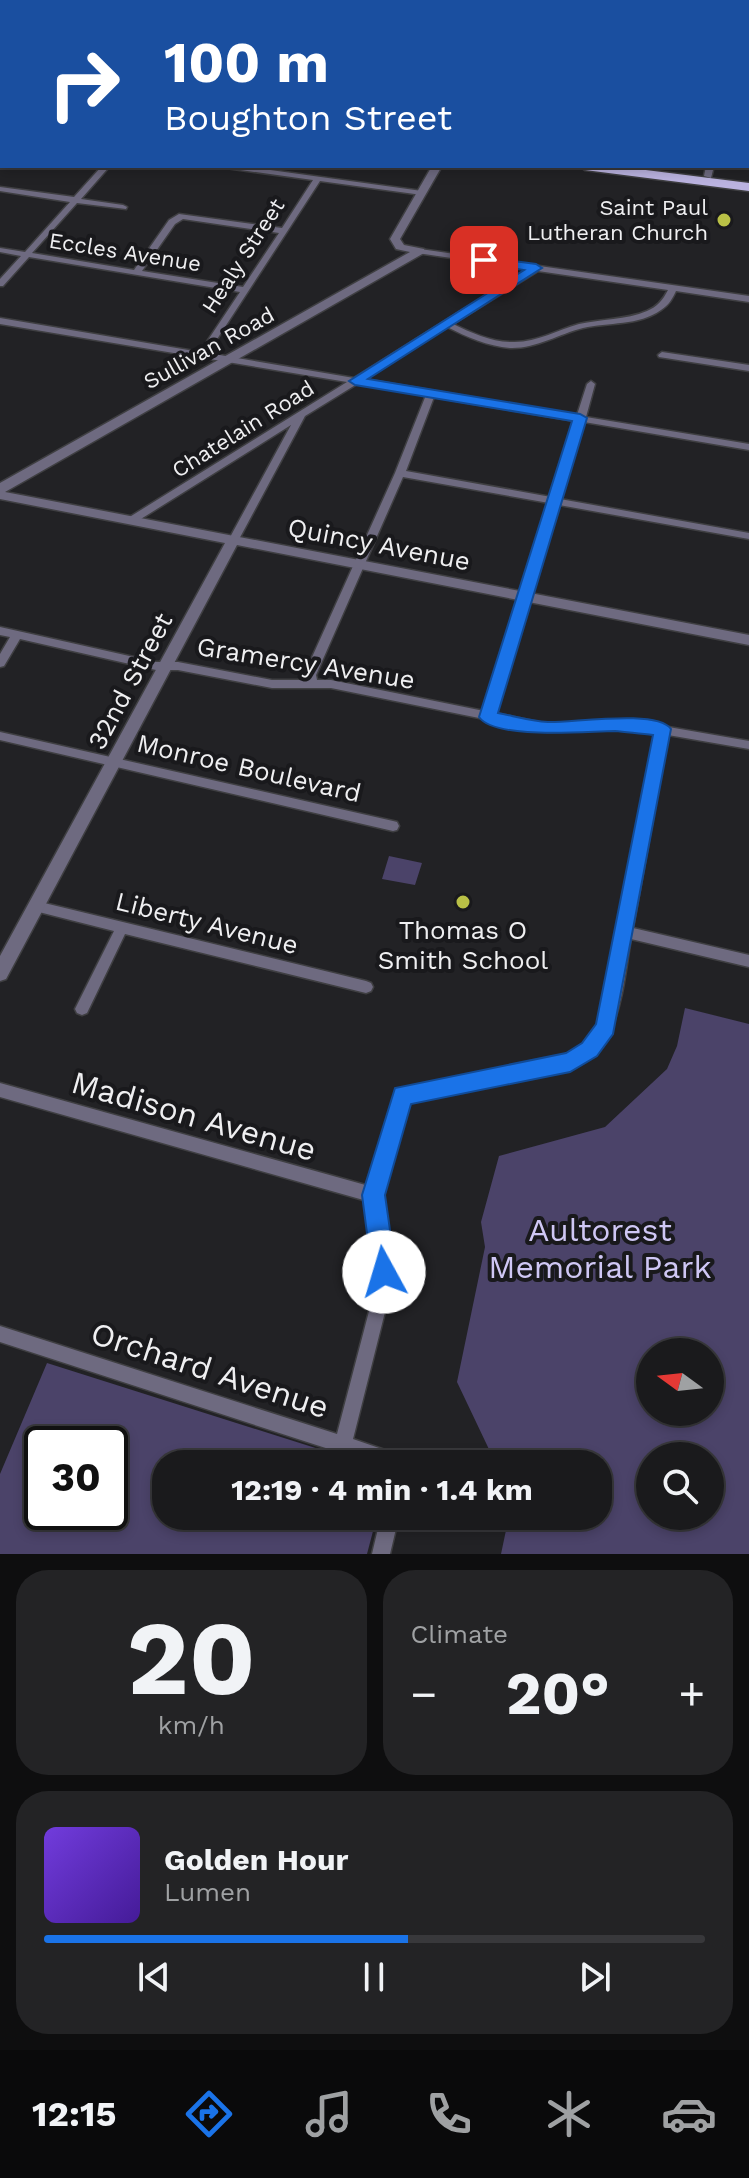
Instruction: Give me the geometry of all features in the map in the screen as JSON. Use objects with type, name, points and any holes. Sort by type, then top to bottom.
[{"type":"main road","points":[[601,168],[749,187]]},
{"type":"main road","points":[[665,168],[709,171],[749,180]]},
{"type":"street","points":[[0,284],[104,168]]},
{"type":"street","points":[[240,168],[422,193]]},
{"type":"street","points":[[436,168],[395,241],[400,247],[749,299]]},
{"type":"street","name":"Healy Street","points":[[202,355],[318,179]]},
{"type":"street","points":[[0,189],[123,207]]},
{"type":"street","points":[[136,273],[172,222],[182,216],[284,231]]},
{"type":"street","name":"Sullivan Road","points":[[0,489],[438,242]]},
{"type":"street","name":"Eccles Avenue","points":[[0,250],[244,290]]},
{"type":"street","name":"Chatelain Road","points":[[132,520],[536,268]]},
{"type":"street","points":[[447,324],[488,342],[529,344],[582,326],[650,313],[664,305],[673,288]]},
{"type":"street","points":[[0,321],[749,447]]},
{"type":"street","points":[[662,355],[749,368]]},
{"type":"street","points":[[488,717],[591,384]]},
{"type":"street","points":[[312,682],[310,675],[400,473],[431,393]]},
{"type":"street","name":"32nd Street","points":[[0,973],[302,413]]},
{"type":"street","points":[[400,473],[749,536]]},
{"type":"street","name":"Quincy Avenue","points":[[0,495],[749,640]]},
{"type":"street","name":"Gramercy Avenue","points":[[0,631],[166,666],[272,684],[312,682],[548,728],[614,725],[663,729],[749,745]]},
{"type":"street","points":[[0,663],[18,634]]},
{"type":"street","points":[[343,1444],[381,1296],[383,1251],[374,1195],[403,1096],[554,1067],[581,1057],[599,1040],[606,1027],[626,932],[663,729]]},
{"type":"street","name":"Monroe Boulevard","points":[[0,736],[393,826]]},
{"type":"street","name":"Liberty Avenue","points":[[36,906],[366,987]]},
{"type":"street","points":[[82,1009],[122,927]]},
{"type":"street","points":[[626,932],[749,961]]},
{"type":"street","name":"Madison Avenue","points":[[0,1090],[374,1195]]},
{"type":"street","name":"Orchard Avenue","points":[[0,1334],[362,1450]]},
{"type":"street","points":[[381,1554],[387,1530]]},
{"type":"green space","points":[[389,856],[422,863],[415,885],[382,879]]},
{"type":"green space","name":"Aultorest Memorial Park","points":[[685,1008],[749,1024],[749,1554],[501,1554],[506,1530],[612,1530],[612,1450],[489,1450],[457,1382],[485,1247],[481,1222],[499,1156],[605,1127],[667,1069],[677,1046]]},
{"type":"green space","points":[[47,1363],[322,1450],[152,1450],[152,1530],[373,1530],[367,1554],[0,1554],[0,1474]]},
{"type":"place","name":"Saint Paul Lutheran Church","points":[[724,220]]},
{"type":"place","name":"Thomas O Smith School","points":[[463,902]]},
{"type":"route","points":[[384,1272],[374,1195],[403,1096],[570,1062],[590,1050],[606,1027],[663,729],[634,725],[548,728],[488,717],[580,418],[355,381],[536,268],[484,260]]}]
